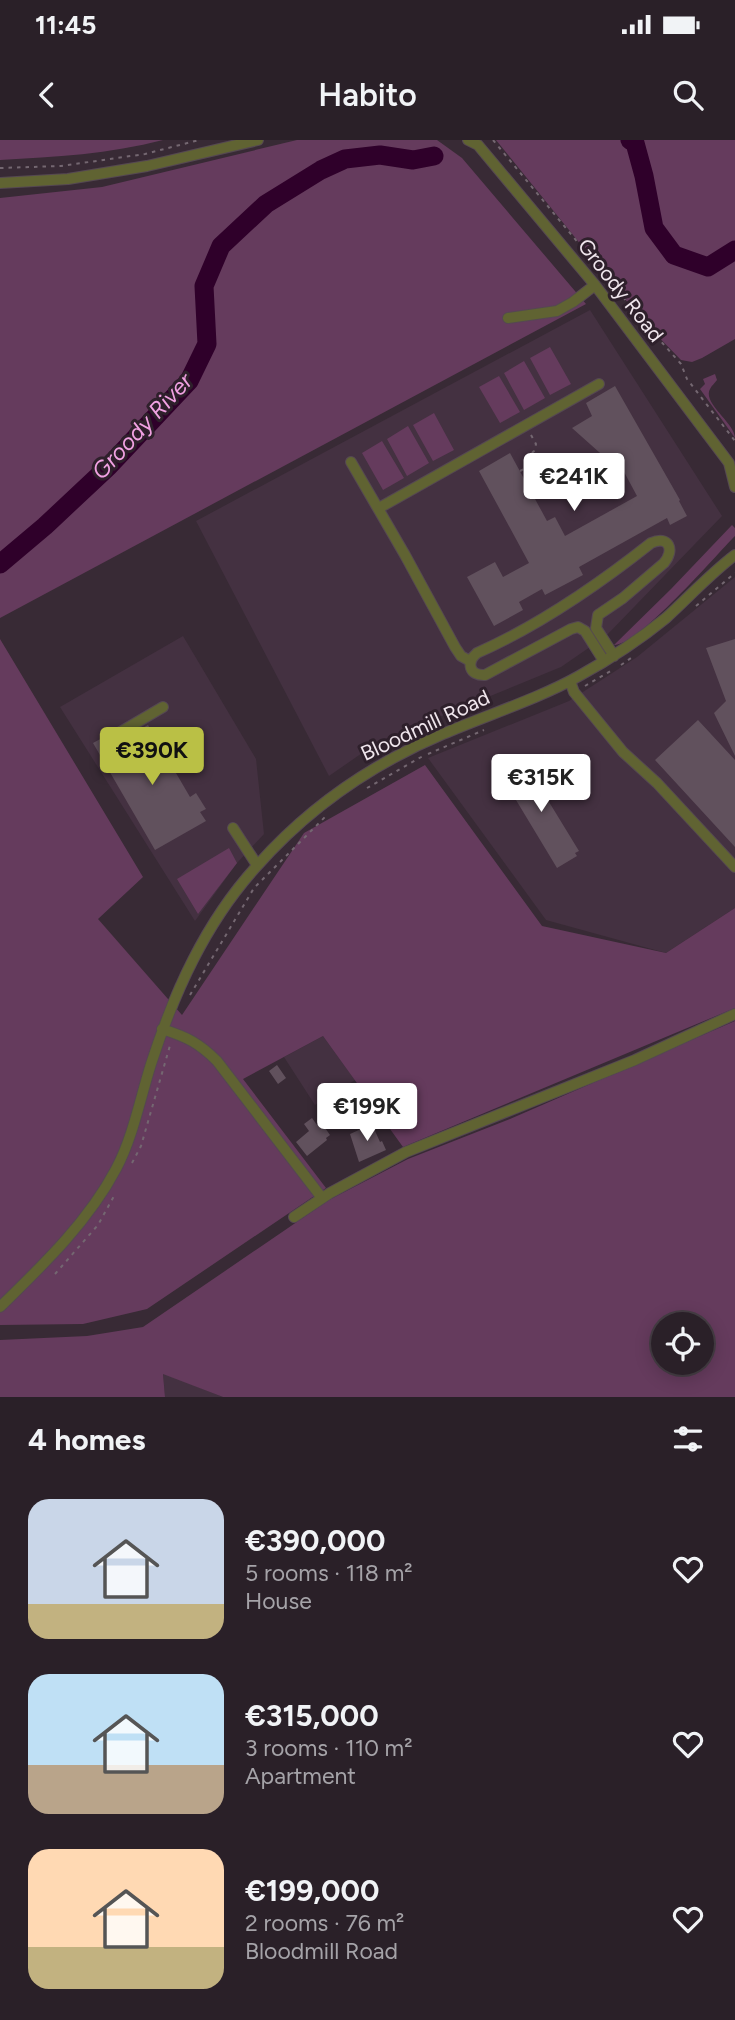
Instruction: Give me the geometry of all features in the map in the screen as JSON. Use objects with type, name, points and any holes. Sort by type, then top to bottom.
[{"type":"street","points":[[0,183],[68,179],[147,166],[258,140]]},
{"type":"street","name":"Groody Road","points":[[474,142],[594,285],[732,464]]},
{"type":"street","points":[[508,318],[557,312],[594,285]]},
{"type":"street","points":[[379,508],[599,384]]},
{"type":"street","points":[[351,461],[455,648],[461,656],[470,661]]},
{"type":"street","points":[[732,464],[735,487]]},
{"type":"street","points":[[470,661],[477,653],[596,585],[651,543],[667,543],[670,548],[664,563],[623,598],[598,615],[596,628],[609,659]]},
{"type":"street","name":"Bloodmill Road","points":[[0,1307],[49,1259],[87,1214],[118,1166],[168,1031],[176,995],[198,950],[227,901],[257,866],[301,822],[354,781],[394,756],[440,735],[572,687],[664,619],[735,555]]},
{"type":"street","points":[[470,661],[472,672],[485,675],[578,627],[585,631],[609,659]]},
{"type":"street","points":[[572,687],[623,752],[657,783],[735,867]]},
{"type":"street","points":[[112,737],[163,707]]},
{"type":"street","points":[[233,828],[257,866]]},
{"type":"street","points":[[294,1217],[322,1198],[406,1152],[635,1060],[735,1014]]},
{"type":"street","points":[[168,1031],[197,1043],[217,1061],[322,1198]]},
{"type":"path","points":[[0,168],[61,166],[145,154],[199,140]]},
{"type":"path","points":[[493,140],[681,364],[687,379],[735,441]]},
{"type":"path","points":[[529,466],[527,458],[534,452],[536,444],[529,433],[537,424],[535,420]]},
{"type":"path","points":[[520,471],[529,466],[537,468],[543,464]]},
{"type":"path","points":[[688,613],[735,573]]},
{"type":"path","points":[[572,687],[599,679],[640,652]]},
{"type":"path","points":[[361,791],[425,755],[488,729]]},
{"type":"path","points":[[184,1004],[254,888],[330,813]]},
{"type":"path","points":[[129,1168],[141,1146],[168,1031]]},
{"type":"path","points":[[55,1274],[98,1225],[117,1191]]},
{"type":"shaded area","points":[[0,140],[163,140],[103,152],[0,160]]},
{"type":"shaded area","points":[[297,140],[437,140],[462,158],[586,304],[0,618],[0,198],[102,187]]},
{"type":"shaded area","points":[[496,140],[735,140],[735,339],[692,362],[681,360],[642,320]]},
{"type":"shaded area","points":[[590,310],[722,516],[606,636],[561,667],[378,742],[329,776],[196,521]]},
{"type":"shaded area","points":[[550,347],[571,384],[550,395],[530,358]]},
{"type":"shaded area","points":[[524,361],[545,398],[524,410],[504,373]]},
{"type":"shaded area","points":[[715,374],[717,380],[709,395],[714,407],[734,432],[735,438],[700,389],[705,384],[703,379]]},
{"type":"shaded area","points":[[499,376],[520,412],[500,423],[479,387]]},
{"type":"shaded area","points":[[434,413],[454,450],[433,461],[413,425]]},
{"type":"shaded area","points":[[408,426],[429,463],[407,476],[387,439]]},
{"type":"shaded area","points":[[382,441],[404,478],[383,490],[362,453]]},
{"type":"shaded area","points":[[732,525],[735,528],[735,536],[676,598],[641,631],[614,645],[671,589]]},
{"type":"shaded area","points":[[735,577],[735,908],[666,953],[546,920],[428,758],[569,701],[637,657]]},
{"type":"shaded area","points":[[183,636],[256,759],[264,834],[237,863],[195,921],[60,707]]},
{"type":"shaded area","points":[[0,639],[143,877],[98,919],[182,1015],[304,833],[425,765],[542,926],[666,953],[735,908],[735,1008],[403,1147],[323,1036],[243,1079],[326,1188],[147,1309],[83,1324],[0,1325]]},
{"type":"shaded area","points":[[229,848],[237,863],[198,914],[177,879]]},
{"type":"shaded area","points":[[735,1021],[735,1397],[223,1397],[163,1374],[165,1397],[0,1397],[0,1340],[87,1336],[143,1327],[329,1200],[408,1159],[510,1119]]},
{"type":"shaded area","points":[[323,1036],[355,1080],[315,1105],[284,1057]]},
{"type":"shaded area","points":[[163,1373],[223,1397],[165,1397]]},
{"type":"building","points":[[615,386],[687,516],[670,525],[667,518],[579,567],[583,575],[545,595],[542,589],[519,602],[523,610],[494,626],[467,577],[495,562],[503,577],[529,563],[479,471],[510,453],[547,521],[555,517],[565,536],[637,496],[616,457],[609,461],[572,428],[592,416],[586,403]]},
{"type":"building","points":[[735,639],[735,756],[714,713],[726,701],[706,648]]},
{"type":"building","points":[[698,720],[735,760],[735,847],[655,760]]},
{"type":"building","points":[[148,725],[190,797],[196,793],[206,809],[200,812],[206,821],[155,850],[93,743],[104,737],[108,744],[115,744]]},
{"type":"building","points":[[524,761],[579,851],[575,853],[577,856],[557,868],[501,775]]},
{"type":"building","points":[[277,1065],[286,1078],[278,1084],[269,1071]]},
{"type":"building","points":[[312,1118],[317,1125],[321,1122],[330,1135],[307,1156],[296,1142],[309,1131],[304,1124]]},
{"type":"building","points":[[372,1124],[386,1150],[359,1162],[350,1134]]},
{"type":"waterway","name":"Groody River","points":[[630,140],[635,143],[654,228],[674,255],[708,267],[735,250]]},
{"type":"waterway","name":"Groody River","points":[[0,564],[109,466],[189,381],[207,344],[204,286],[221,246],[266,204],[321,170],[345,159],[380,155],[413,160],[434,156]]}]
